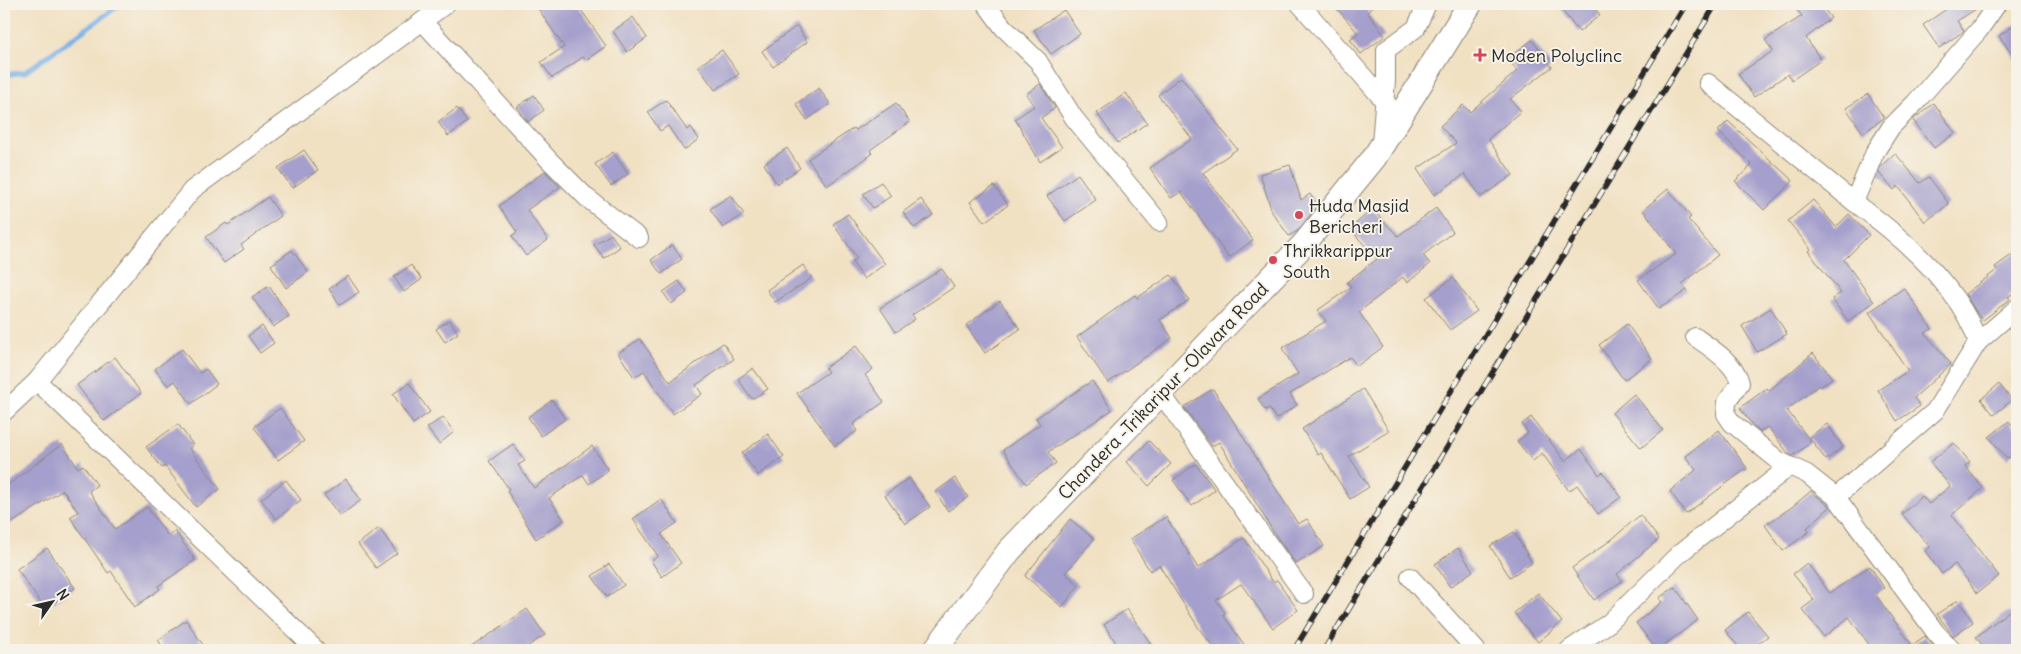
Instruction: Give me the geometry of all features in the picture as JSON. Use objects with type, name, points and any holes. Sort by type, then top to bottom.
[{"type":"main road","name":"Chandera -Trikaripur -Olavara Road","points":[[935,650],[1009,551],[1304,244],[1381,146],[1392,110],[1470,4]]},
{"type":"street","points":[[4,412],[37,381],[192,190],[446,4]]},
{"type":"street","points":[[986,4],[1002,27],[1038,61],[1074,118],[1159,222]]},
{"type":"street","points":[[1300,4],[1392,110]]},
{"type":"street","points":[[1392,110],[1386,50],[1416,28],[1427,4]]},
{"type":"street","points":[[1854,202],[1875,152],[1891,127],[1915,103],[1979,30],[1997,4]]},
{"type":"street","points":[[423,22],[550,161],[587,198],[639,238]]},
{"type":"street","points":[[1708,83],[1926,261],[1972,324],[1978,342]]},
{"type":"street","points":[[1836,497],[1935,411],[1978,342],[2017,308]]},
{"type":"street","points":[[1695,337],[1709,346],[1738,374],[1740,383],[1727,402],[1726,414],[1732,423],[1779,461],[1807,474],[1836,497],[1936,633],[1952,650]]},
{"type":"street","points":[[37,381],[316,650]]},
{"type":"street","points":[[1160,392],[1304,594]]},
{"type":"street","points":[[1569,650],[1609,623],[1678,554],[1790,466]]},
{"type":"street","points":[[1410,577],[1476,650]]},
{"type":"building","points":[[535,4],[577,4],[606,46],[586,60],[583,57],[552,78],[541,62],[564,47]]},
{"type":"building","points":[[1333,4],[1376,4],[1367,12],[1385,36],[1361,54],[1350,39],[1358,33]]},
{"type":"building","points":[[1557,4],[1591,4],[1600,15],[1579,32]]},
{"type":"building","points":[[1792,4],[1820,4],[1831,18],[1806,38],[1821,60],[1792,80],[1788,74],[1754,97],[1738,74],[1773,51],[1765,40],[1802,16]]},
{"type":"building","points":[[1954,4],[1984,4],[1957,21],[1964,31],[1939,48],[1923,25]]},
{"type":"building","points":[[1064,10],[1080,34],[1051,54],[1034,30]]},
{"type":"building","points":[[633,17],[647,38],[627,52],[613,31]]},
{"type":"building","points":[[2017,23],[2017,61],[1999,36]]},
{"type":"building","points":[[797,26],[807,42],[773,67],[762,51]]},
{"type":"building","points":[[1532,40],[1552,67],[1510,99],[1521,111],[1488,139],[1513,175],[1481,197],[1465,174],[1434,195],[1417,169],[1456,143],[1440,126],[1463,105],[1470,112],[1517,71],[1508,58]]},
{"type":"building","points":[[722,50],[739,74],[715,90],[698,66]]},
{"type":"building","points":[[1181,77],[1237,149],[1203,173],[1253,240],[1229,258],[1181,192],[1171,198],[1150,168],[1192,139],[1158,95]]},
{"type":"building","points":[[1040,84],[1055,108],[1041,118],[1062,147],[1040,162],[1015,119],[1034,106],[1026,94]]},
{"type":"building","points":[[819,88],[830,104],[807,120],[796,104]]},
{"type":"building","points":[[1126,93],[1147,123],[1118,143],[1097,113]]},
{"type":"building","points":[[1868,94],[1884,118],[1863,133],[1846,108]]},
{"type":"building","points":[[534,95],[544,110],[528,122],[517,107]]},
{"type":"building","points":[[666,100],[687,130],[691,127],[699,139],[684,150],[668,126],[660,131],[648,112]]},
{"type":"building","points":[[896,103],[910,122],[870,150],[872,154],[827,186],[808,159]]},
{"type":"building","points":[[1934,103],[1955,133],[1934,148],[1913,120]]},
{"type":"building","points":[[457,108],[467,122],[448,136],[438,122]]},
{"type":"building","points":[[1728,121],[1793,181],[1764,210],[1735,181],[1752,165],[1718,131]]},
{"type":"building","points":[[787,148],[800,168],[777,184],[764,164]]},
{"type":"building","points":[[304,150],[318,170],[292,188],[278,168]]},
{"type":"building","points":[[613,152],[628,174],[611,186],[595,164]]},
{"type":"building","points":[[1895,153],[1920,183],[1929,177],[1949,204],[1925,222],[1898,186],[1894,190],[1878,172],[1881,166]]},
{"type":"building","points":[[1290,165],[1301,200],[1310,194],[1318,206],[1297,231],[1289,236],[1272,212],[1260,174]]},
{"type":"building","points":[[545,171],[560,187],[527,210],[548,240],[526,256],[512,236],[517,232],[499,206]]},
{"type":"building","points":[[1078,174],[1096,200],[1065,221],[1047,196]]},
{"type":"building","points":[[881,182],[891,196],[873,208],[863,194]]},
{"type":"building","points":[[994,186],[1008,205],[984,222],[970,202]]},
{"type":"building","points":[[1668,189],[1691,217],[1688,219],[1718,255],[1682,284],[1687,290],[1659,309],[1638,280],[1676,254],[1643,210]]},
{"type":"building","points":[[731,195],[744,214],[723,228],[710,209]]},
{"type":"building","points":[[268,197],[281,216],[241,245],[244,249],[224,263],[206,237],[226,223],[228,225]]},
{"type":"building","points":[[921,199],[933,215],[914,228],[903,212]]},
{"type":"building","points":[[1813,200],[1836,227],[1849,214],[1869,235],[1844,260],[1874,302],[1848,321],[1832,299],[1841,293],[1808,251],[1811,249],[1788,221]]},
{"type":"building","points":[[1436,208],[1453,232],[1423,255],[1430,264],[1407,283],[1403,277],[1359,312],[1383,347],[1357,366],[1350,357],[1290,394],[1297,405],[1276,419],[1269,408],[1265,410],[1258,399],[1298,374],[1282,348],[1326,321],[1318,310],[1351,287],[1347,282],[1377,259],[1350,229],[1372,209],[1398,236]]},
{"type":"building","points":[[848,214],[885,264],[864,279],[852,262],[857,258],[833,224]]},
{"type":"building","points":[[611,234],[620,247],[604,258],[594,245]]},
{"type":"building","points":[[672,245],[682,259],[661,274],[651,260]]},
{"type":"building","points":[[292,250],[308,272],[286,288],[271,265]]},
{"type":"building","points":[[2017,251],[2017,290],[2008,297],[2010,299],[1982,321],[1965,294],[1997,270],[1995,267]]},
{"type":"building","points":[[411,265],[422,279],[404,292],[394,277]]},
{"type":"building","points":[[803,265],[812,278],[775,302],[767,290]]},
{"type":"building","points":[[942,269],[954,287],[912,315],[915,319],[896,332],[880,308]]},
{"type":"building","points":[[1171,275],[1189,300],[1160,320],[1172,338],[1108,383],[1077,337],[1135,295],[1137,298]]},
{"type":"building","points":[[348,276],[359,292],[340,305],[329,289]]},
{"type":"building","points":[[1453,278],[1477,311],[1450,330],[1426,298]]},
{"type":"building","points":[[679,281],[687,293],[671,304],[663,292]]},
{"type":"building","points":[[269,286],[289,316],[273,327],[252,297]]},
{"type":"building","points":[[1904,288],[1932,329],[1925,333],[1951,364],[1914,398],[1920,406],[1897,421],[1878,390],[1908,371],[1869,312]]},
{"type":"building","points":[[1000,301],[1020,329],[985,353],[966,325]]},
{"type":"building","points":[[1771,308],[1787,334],[1757,352],[1742,326]]},
{"type":"building","points":[[449,320],[458,333],[445,342],[436,329]]},
{"type":"building","points":[[1627,324],[1652,359],[1624,380],[1599,345]]},
{"type":"building","points":[[262,326],[274,343],[260,353],[248,336]]},
{"type":"building","points":[[640,339],[670,382],[723,343],[734,359],[696,385],[702,394],[673,414],[644,371],[634,377],[618,353]]},
{"type":"building","points":[[856,346],[873,369],[865,375],[884,402],[853,424],[857,431],[835,446],[797,393],[828,372],[825,368]]},
{"type":"building","points":[[182,349],[200,373],[206,369],[217,384],[191,404],[175,381],[168,386],[155,369]]},
{"type":"building","points":[[1813,353],[1832,378],[1820,387],[1819,385],[1787,410],[1811,442],[1793,456],[1788,453],[1768,427],[1760,432],[1740,408],[1767,388],[1769,391]]},
{"type":"building","points":[[115,357],[141,393],[104,421],[77,385]]},
{"type":"building","points":[[753,368],[768,389],[752,399],[738,379]]},
{"type":"building","points":[[1092,381],[1112,410],[1048,452],[1056,463],[1026,484],[1003,450],[1040,424],[1036,418]]},
{"type":"building","points":[[409,383],[430,412],[413,424],[393,394]]},
{"type":"building","points":[[1999,384],[2012,400],[1994,415],[1981,399]]},
{"type":"building","points":[[1213,389],[1298,524],[1307,519],[1324,546],[1296,564],[1273,531],[1219,442],[1212,446],[1184,407]]},
{"type":"building","points":[[1363,389],[1389,431],[1349,456],[1369,487],[1350,499],[1321,453],[1318,455],[1302,429]]},
{"type":"building","points":[[1634,394],[1663,430],[1641,448],[1612,413]]},
{"type":"building","points":[[552,400],[565,419],[541,436],[528,417]]},
{"type":"building","points":[[280,408],[304,441],[278,460],[254,427]]},
{"type":"building","points":[[443,417],[454,432],[439,444],[427,428]]},
{"type":"building","points":[[1531,417],[1565,461],[1581,449],[1599,475],[1603,472],[1621,497],[1598,514],[1577,485],[1569,491],[1542,453],[1533,461],[1517,441],[1528,433],[1522,424]]},
{"type":"building","points":[[2009,421],[2017,431],[2017,450],[2007,459],[1989,437]]},
{"type":"building","points":[[178,424],[193,445],[189,448],[220,489],[196,507],[165,466],[162,468],[146,447]]},
{"type":"building","points":[[1827,424],[1843,447],[1826,460],[1809,437]]},
{"type":"building","points":[[1719,430],[1747,468],[1686,514],[1670,491],[1696,470],[1685,456]]},
{"type":"building","points":[[768,434],[784,457],[758,475],[742,453]]},
{"type":"building","points":[[1149,441],[1171,464],[1149,486],[1127,462]]},
{"type":"building","points":[[1954,443],[1970,462],[1965,466],[1983,488],[1952,515],[1999,576],[1977,593],[1955,564],[1942,574],[1925,551],[1930,547],[1902,514],[1922,496],[1929,504],[1950,486],[1930,462]]},
{"type":"building","points":[[62,444],[78,468],[83,465],[97,485],[89,491],[115,529],[147,507],[168,536],[175,531],[195,560],[158,586],[160,589],[135,607],[111,571],[108,573],[70,517],[78,512],[63,490],[4,528],[4,488]]},
{"type":"building","points":[[513,444],[525,461],[518,465],[534,488],[592,446],[608,470],[589,484],[583,475],[549,498],[564,520],[536,539],[507,491],[509,489],[489,461]]},
{"type":"building","points":[[1196,464],[1215,490],[1192,506],[1173,480]]},
{"type":"building","points":[[909,478],[930,507],[905,524],[885,495]]},
{"type":"building","points":[[955,478],[968,497],[948,511],[935,492]]},
{"type":"building","points":[[346,479],[361,500],[340,516],[324,495]]},
{"type":"building","points":[[286,480],[301,500],[276,519],[261,499]]},
{"type":"building","points":[[1811,491],[1830,507],[1807,528],[1810,531],[1783,551],[1765,525],[1792,507]]},
{"type":"building","points":[[661,499],[677,523],[661,534],[681,563],[662,577],[651,561],[658,556],[633,519]]},
{"type":"building","points":[[1640,515],[1659,539],[1617,574],[1622,581],[1594,600],[1572,568],[1611,540]]},
{"type":"building","points":[[1166,517],[1198,568],[1244,538],[1273,582],[1277,580],[1298,610],[1273,628],[1241,584],[1216,600],[1225,613],[1223,615],[1248,650],[1216,650],[1200,630],[1159,565],[1150,571],[1130,539]]},
{"type":"building","points":[[1070,519],[1094,539],[1065,573],[1079,585],[1062,607],[1025,576]]},
{"type":"building","points":[[379,528],[397,553],[376,568],[358,544]]},
{"type":"building","points":[[1514,532],[1532,563],[1510,577],[1490,546]]},
{"type":"building","points":[[47,548],[75,588],[45,609],[17,569]]},
{"type":"building","points":[[1458,548],[1473,571],[1450,587],[1435,564]]},
{"type":"building","points":[[1807,563],[1830,593],[1870,566],[1884,588],[1875,594],[1912,645],[1925,636],[1935,648],[1931,650],[1873,650],[1849,617],[1824,637],[1802,609],[1814,600],[1793,574]]},
{"type":"building","points":[[609,564],[624,585],[607,597],[592,576]]},
{"type":"building","points":[[1675,587],[1698,620],[1657,650],[1636,623],[1662,602],[1659,598]]},
{"type":"building","points":[[1538,593],[1562,622],[1538,642],[1514,613]]},
{"type":"building","points":[[1958,600],[1973,622],[1953,636],[1937,614]]},
{"type":"building","points":[[527,609],[545,635],[522,650],[467,650]]},
{"type":"building","points":[[1127,609],[1155,650],[1121,650],[1104,625]]},
{"type":"building","points":[[2009,611],[2017,621],[2017,644],[2009,650],[1986,650],[1976,637]]},
{"type":"building","points":[[1748,612],[1768,636],[1750,650],[1741,650],[1725,630]]},
{"type":"building","points":[[186,620],[203,645],[195,650],[165,650],[158,640]]},
{"type":"waterway","points":[[4,75],[25,72],[121,4]]},
{"type":"railway","points":[[1294,650],[1686,4]]},
{"type":"railway","points":[[1324,650],[1716,4]]},
{"type":"place","name":"Moden Polyclinc","points":[[1480,55]]},
{"type":"place","name":"Huda Masjid Bericheri","points":[[1299,215]]},
{"type":"place","name":"Thrikkarippur South","points":[[1273,260]]}]
